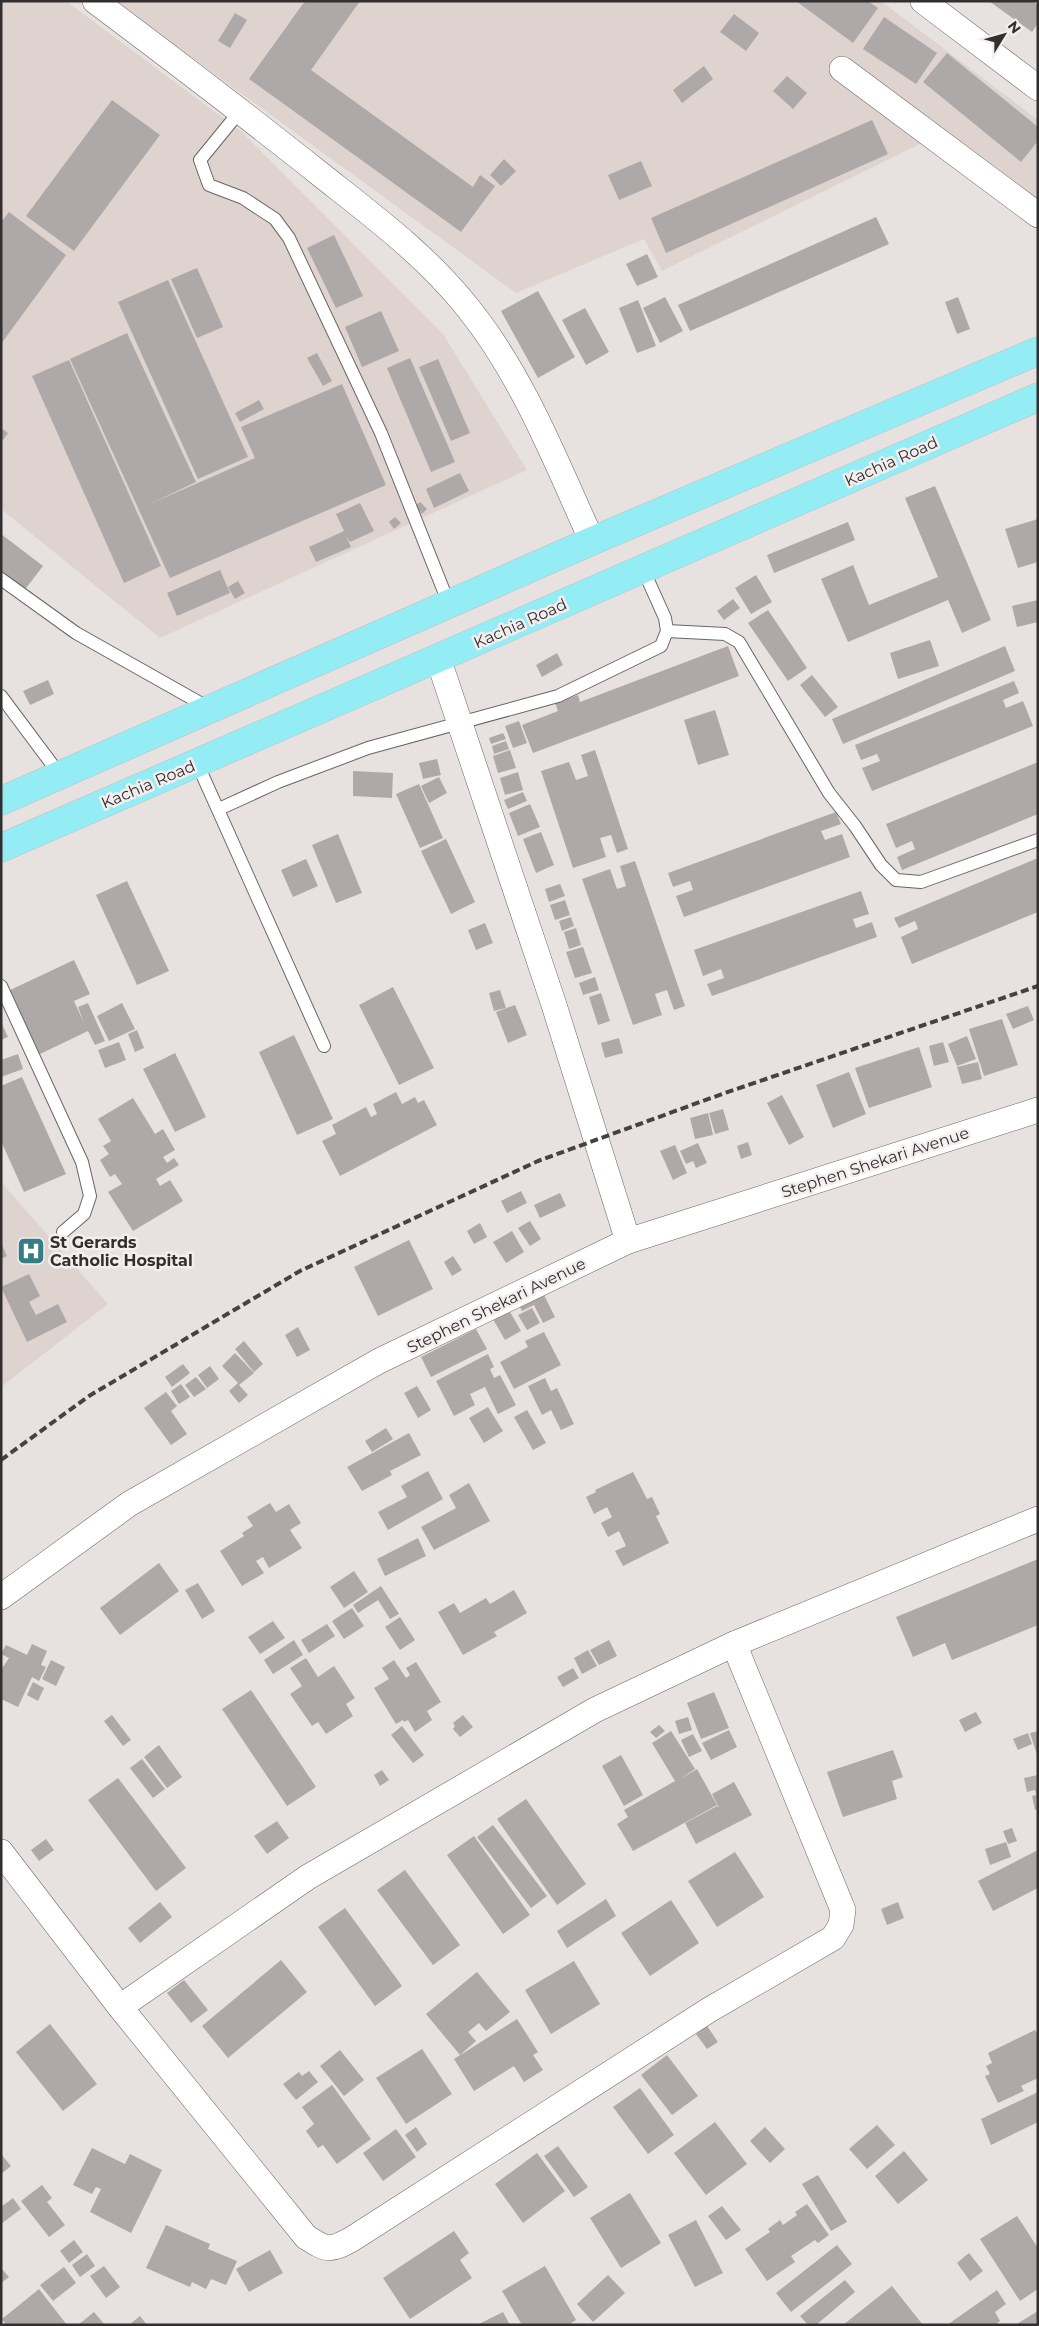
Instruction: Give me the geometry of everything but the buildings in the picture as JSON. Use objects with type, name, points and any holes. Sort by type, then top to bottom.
[{"type":"main road","points":[[1,800],[592,541],[1038,351]]},
{"type":"main road","name":"Kachia Road","points":[[1,848],[1038,397]]},
{"type":"street","points":[[95,1],[240,111],[406,242],[435,269],[469,309],[530,406],[592,541]]},
{"type":"street","points":[[923,1],[1038,88]]},
{"type":"street","points":[[842,69],[1038,215]]},
{"type":"street","points":[[438,658],[554,1005],[628,1241]]},
{"type":"street","name":"Stephen Shekari Avenue","points":[[1,1597],[129,1504],[362,1371],[628,1241],[1038,1110]]},
{"type":"street","points":[[120,2007],[308,1876],[595,1710],[734,1644],[1038,1519]]},
{"type":"street","points":[[1,1852],[120,2007],[306,2237],[320,2246],[333,2249],[352,2239],[709,2010],[833,1938],[841,1925],[843,1910],[734,1644]]},
{"type":"lane","points":[[240,111],[200,160],[209,185],[243,198],[275,219],[289,238],[380,433],[449,604]]},
{"type":"lane","points":[[219,809],[278,782],[368,748],[558,696],[662,646],[668,630],[665,618],[643,569]]},
{"type":"lane","points":[[1,579],[76,633],[211,708]]},
{"type":"lane","points":[[668,630],[725,634],[739,642],[828,793],[855,826],[881,865],[896,880],[921,882],[1038,840]]},
{"type":"lane","points":[[1,696],[28,735],[60,775]]},
{"type":"lane","points":[[197,763],[324,1046]]},
{"type":"lane","points":[[1,986],[82,1162],[90,1196],[84,1214],[63,1232]]},
{"type":"shaded area","points":[[1,1],[66,1],[242,132],[443,334],[527,470],[160,638],[1,509]]},
{"type":"shaded area","points":[[114,1],[881,1],[1038,120],[1038,209],[932,138],[662,271],[644,239],[516,293]]},
{"type":"shaded area","name":"St Gerards Catholic Hospital","points":[[1,1182],[108,1304],[1,1387]]},
{"type":"railway","points":[[1,1460],[89,1396],[300,1271],[538,1161],[722,1094],[1038,986]]},
{"type":"place","name":"St Gerards Catholic Hospital","points":[[31,1251]]}]
